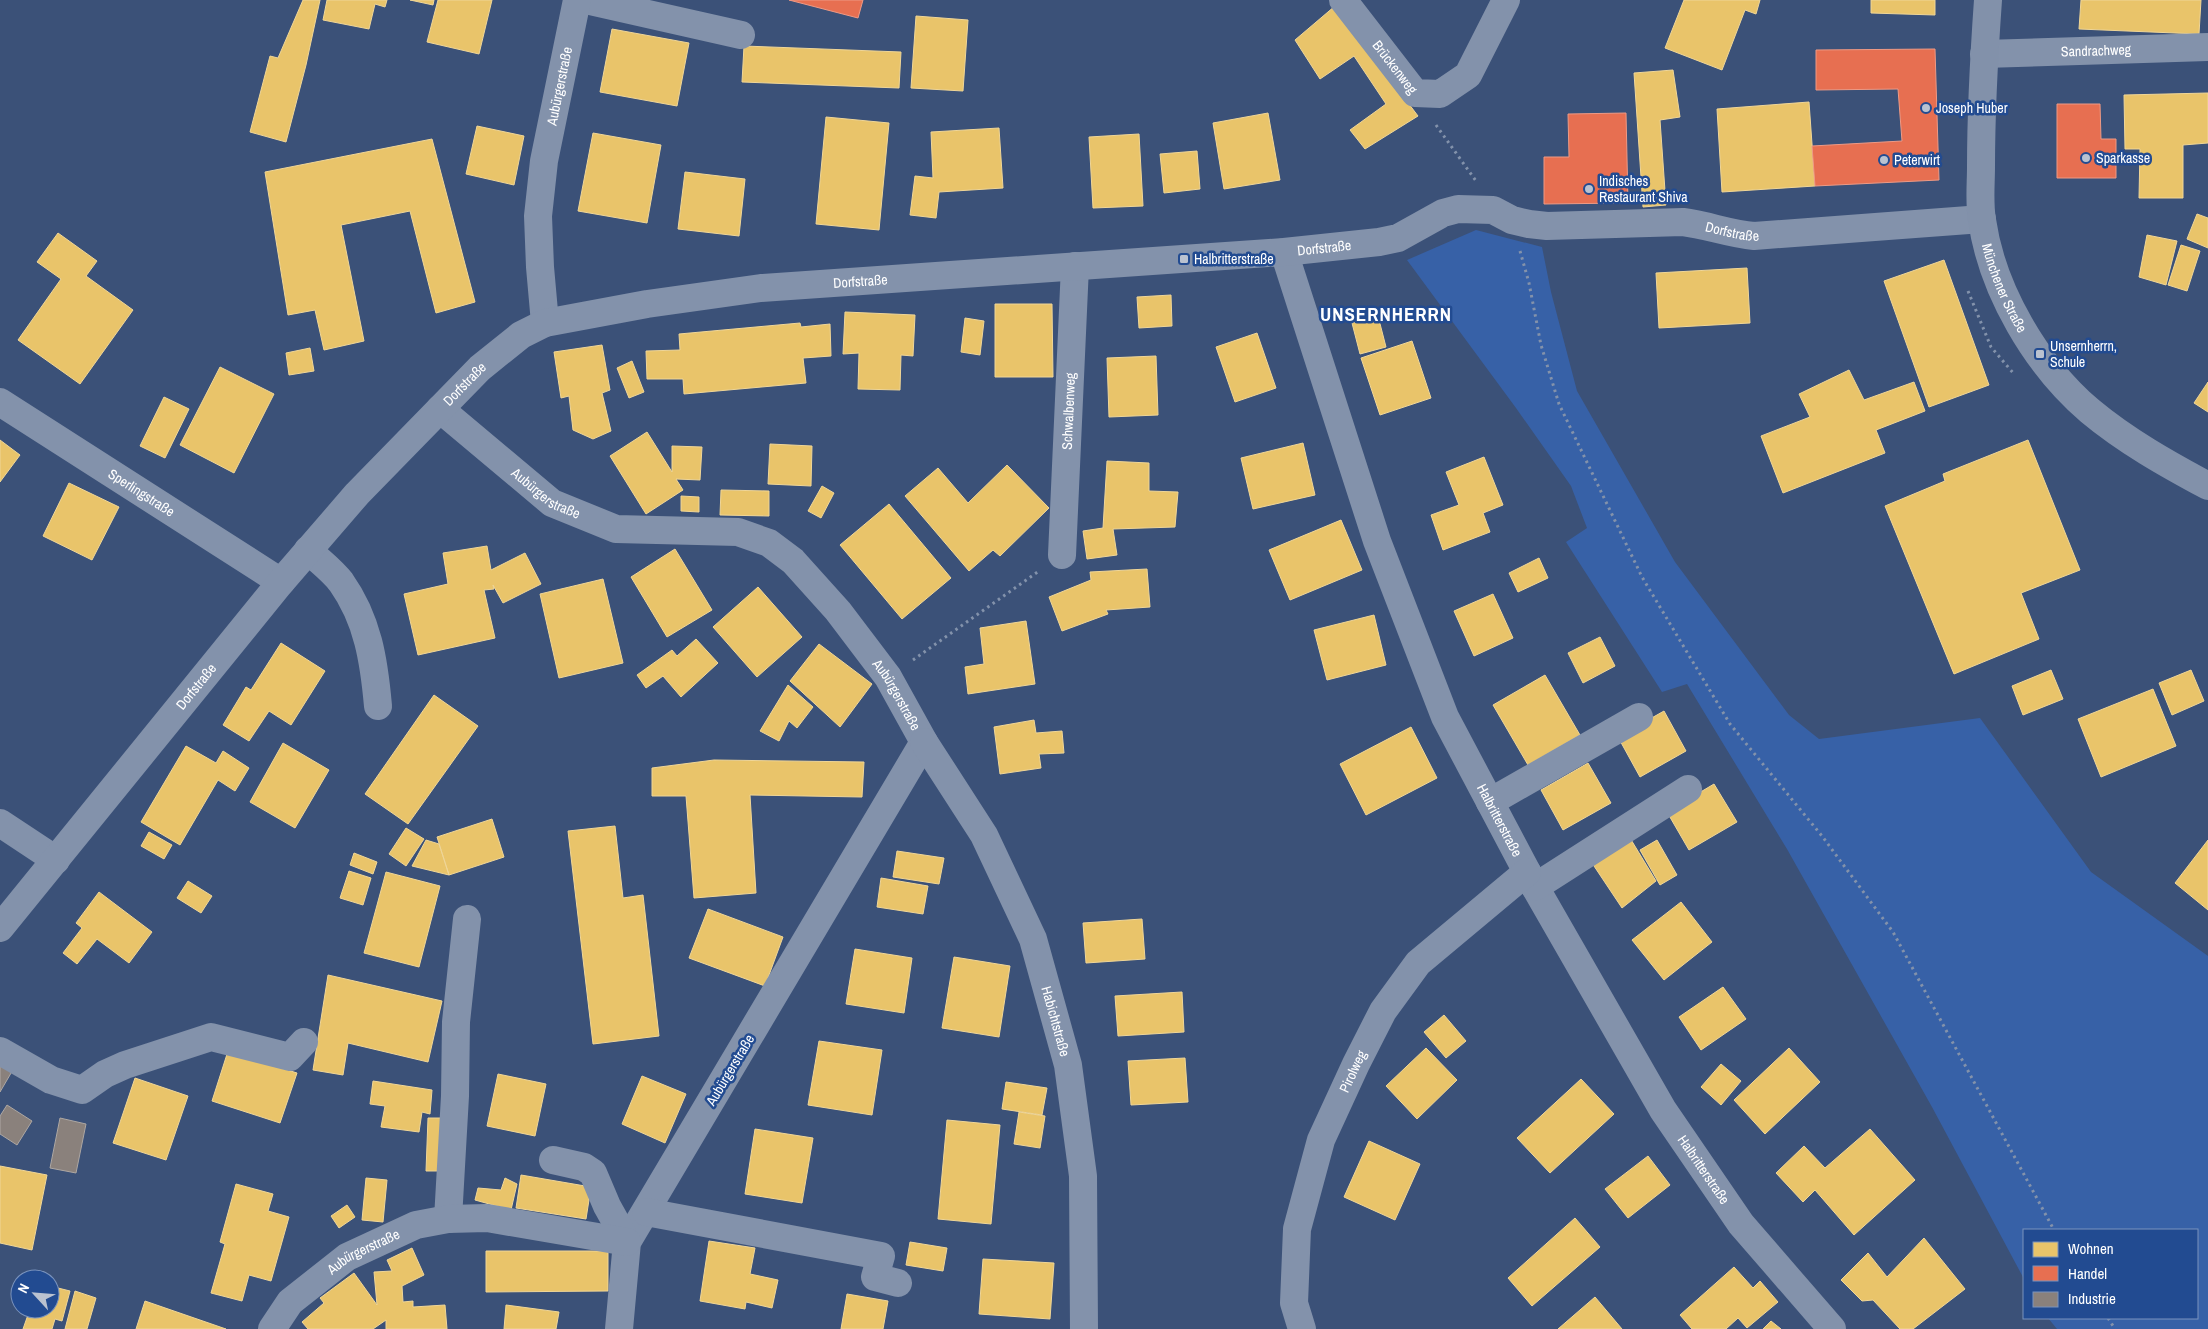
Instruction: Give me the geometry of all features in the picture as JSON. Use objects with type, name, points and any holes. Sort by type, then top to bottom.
[{"type":"main road","name":"Münchener Straße","points":[[1988,0],[1981,99],[1982,219],[1996,278],[2023,330],[2052,371],[2089,410],[2126,438],[2208,486]]},
{"type":"street","name":"Aubürgerstraße","points":[[546,323],[540,266],[538,216],[544,161],[576,0]]},
{"type":"street","points":[[586,0],[741,36]]},
{"type":"street","name":"Brückenweg","points":[[1343,0],[1415,92],[1440,94],[1468,75],[1506,0]]},
{"type":"street","name":"Sandrachweg","points":[[1984,54],[2208,47]]},
{"type":"street","name":"Dorfstraße","points":[[0,928],[281,582],[358,494],[440,409],[500,351],[521,335],[546,323],[647,304],[761,288],[1284,252],[1379,242],[1398,238],[1442,213],[1458,209],[1476,208],[1493,210],[1512,220],[1547,226],[1683,222],[1703,224],[1740,235],[1754,236],[1982,219]]},
{"type":"street","name":"Halbritterstraße","points":[[1284,252],[1378,541],[1445,717],[1531,879],[1663,1110],[1741,1224],[1832,1329]]},
{"type":"street","name":"Schwalbenweg","points":[[1062,555],[1075,266]]},
{"type":"street","name":"Sperlingstraße","points":[[0,402],[281,582]]},
{"type":"street","name":"Aubürgerstraße","points":[[440,409],[552,503],[616,529],[738,532],[769,543],[793,561],[838,611],[888,677],[924,742],[627,1242],[619,1329]]},
{"type":"street","points":[[308,550],[340,581],[360,614],[373,657],[378,706]]},
{"type":"street","points":[[1490,802],[1639,717]]},
{"type":"street","name":"Habichtstraße","points":[[924,742],[984,834],[1033,939],[1068,1065],[1083,1176],[1084,1329]]},
{"type":"street","name":"Pirolweg","points":[[1302,1329],[1294,1303],[1297,1229],[1321,1140],[1383,1011],[1418,963],[1531,879],[1688,789]]},
{"type":"street","points":[[0,823],[56,860]]},
{"type":"street","points":[[448,1219],[456,1096],[456,1022],[466,919]]},
{"type":"street","points":[[0,1051],[51,1080],[82,1090],[105,1074],[126,1065],[211,1037],[290,1057],[304,1042]]},
{"type":"street","points":[[553,1160],[584,1167],[593,1173],[607,1206],[627,1242]]},
{"type":"street","points":[[646,1212],[881,1256],[875,1277],[898,1283]]},
{"type":"street","name":"Aubürgerstraße","points":[[272,1329],[290,1302],[347,1257],[416,1225],[448,1219],[488,1218],[627,1242]]},
{"type":"path","points":[[1415,92],[1478,184]]},
{"type":"path","points":[[1516,244],[1529,284],[1541,345],[1559,404],[1642,577],[1730,724],[1822,836],[1893,932],[2053,1229]]},
{"type":"path","points":[[888,677],[1062,555]]},
{"type":"shaded area","points":[[1476,230],[1542,247],[1551,292],[1577,391],[1675,562],[1789,715],[1819,739],[1980,718],[2091,872],[2208,956],[2208,1329],[2057,1329],[2049,1319],[2198,1319],[2198,1229],[2023,1229],[2023,1277],[1932,1107],[1787,849],[1687,684],[1662,692],[1566,542],[1587,528],[1571,486],[1407,260]]},
{"type":"building: Wohnen","points":[[303,0],[320,0],[306,65],[286,142],[250,132],[270,56],[278,58]]},
{"type":"building: Wohnen","points":[[327,0],[387,0],[385,7],[375,4],[369,29],[323,20]]},
{"type":"building: Wohnen","points":[[410,0],[434,0],[433,5]]},
{"type":"building: Wohnen","points":[[438,0],[492,0],[479,54],[427,42]]},
{"type":"building: Wohnen","points":[[1684,0],[1760,0],[1756,14],[1745,10],[1722,70],[1665,48]]},
{"type":"building: Wohnen","points":[[1871,0],[1935,0],[1935,15],[1871,13]]},
{"type":"building: Wohnen","points":[[2081,0],[2201,0],[2199,34],[2079,29]]},
{"type":"building: Wohnen","points":[[1335,6],[1418,116],[1365,149],[1350,130],[1386,104],[1354,56],[1320,79],[1295,40]]},
{"type":"building: Wohnen","points":[[916,16],[968,20],[963,91],[911,88]]},
{"type":"building: Wohnen","points":[[612,29],[689,43],[677,106],[600,92]]},
{"type":"building: Wohnen","points":[[744,46],[901,52],[899,88],[742,82]]},
{"type":"building: Wohnen","points":[[1673,70],[1680,117],[1660,120],[1666,205],[1643,207],[1634,73]]},
{"type":"building: Wohnen","points":[[2208,93],[2208,143],[2183,145],[2183,198],[2139,198],[2140,149],[2125,149],[2124,95]]},
{"type":"building: Wohnen","points":[[1809,102],[1815,186],[1722,192],[1717,109]]},
{"type":"building: Wohnen","points":[[1268,113],[1280,180],[1224,189],[1213,123]]},
{"type":"building: Wohnen","points":[[826,117],[889,123],[879,230],[816,224]]},
{"type":"building: Wohnen","points":[[477,126],[524,136],[514,185],[466,174]]},
{"type":"building: Wohnen","points":[[999,128],[1003,188],[939,192],[936,218],[910,215],[915,176],[933,178],[931,132]]},
{"type":"building: Wohnen","points":[[593,133],[661,145],[647,223],[578,211]]},
{"type":"building: Wohnen","points":[[1139,134],[1143,206],[1093,208],[1089,137]]},
{"type":"building: Wohnen","points":[[432,139],[475,302],[436,313],[410,211],[341,225],[364,341],[324,350],[315,310],[288,315],[265,172]]},
{"type":"building: Wohnen","points":[[1197,151],[1200,189],[1164,193],[1160,154]]},
{"type":"building: Wohnen","points":[[685,172],[745,179],[739,236],[678,229]]},
{"type":"building: Wohnen","points":[[2197,214],[2208,218],[2208,248],[2187,239]]},
{"type":"building: Wohnen","points":[[58,233],[97,261],[86,276],[133,310],[80,384],[18,340],[61,279],[37,262]]},
{"type":"building: Wohnen","points":[[2147,235],[2177,241],[2166,285],[2139,277]]},
{"type":"building: Wohnen","points":[[2181,245],[2200,251],[2187,291],[2168,285]]},
{"type":"building: Wohnen","points":[[1944,260],[1989,385],[1929,407],[1884,281]]},
{"type":"building: Wohnen","points":[[1747,268],[1750,323],[1659,328],[1656,273]]},
{"type":"building: Wohnen","points":[[1171,295],[1172,326],[1139,328],[1137,297]]},
{"type":"building: Wohnen","points":[[995,304],[1052,304],[1053,377],[995,377]]},
{"type":"building: Wohnen","points":[[845,312],[915,315],[913,356],[901,355],[900,390],[858,389],[859,353],[843,354]]},
{"type":"building: Wohnen","points":[[1378,316],[1386,347],[1360,354],[1352,323]]},
{"type":"building: Wohnen","points":[[965,318],[984,321],[980,355],[961,352]]},
{"type":"building: Wohnen","points":[[800,323],[801,327],[830,324],[831,356],[803,358],[806,383],[684,394],[683,379],[647,379],[646,351],[680,350],[679,334]]},
{"type":"building: Wohnen","points":[[1257,333],[1276,388],[1235,402],[1216,347]]},
{"type":"building: Wohnen","points":[[1412,341],[1431,398],[1380,415],[1361,358]]},
{"type":"building: Wohnen","points":[[602,345],[610,390],[602,393],[611,431],[593,439],[573,430],[569,396],[561,398],[554,352]]},
{"type":"building: Wohnen","points":[[310,348],[314,371],[289,375],[286,353]]},
{"type":"building: Wohnen","points":[[1156,356],[1158,415],[1109,417],[1107,358]]},
{"type":"building: Wohnen","points":[[632,361],[644,392],[629,398],[617,368]]},
{"type":"building: Wohnen","points":[[220,367],[274,394],[234,473],[180,445]]},
{"type":"building: Wohnen","points":[[1849,370],[1864,400],[1914,382],[1925,411],[1876,430],[1885,453],[1783,493],[1761,436],[1810,417],[1799,394]]},
{"type":"building: Wohnen","points":[[2208,382],[2208,412],[2194,403]]},
{"type":"building: Wohnen","points":[[164,397],[189,409],[165,458],[140,446]]},
{"type":"building: Wohnen","points":[[647,432],[672,472],[672,446],[702,447],[700,480],[676,479],[683,490],[646,514],[610,456]]},
{"type":"building: Wohnen","points":[[0,440],[20,455],[0,482]]},
{"type":"building: Wohnen","points":[[2028,440],[2080,570],[2021,593],[2039,639],[1954,674],[1885,506],[1945,481],[1943,474]]},
{"type":"building: Wohnen","points":[[1303,443],[1315,495],[1253,509],[1241,458]]},
{"type":"building: Wohnen","points":[[770,444],[812,446],[811,486],[768,484]]},
{"type":"building: Wohnen","points":[[1484,457],[1503,505],[1483,513],[1490,532],[1443,550],[1431,515],[1459,505],[1446,472]]},
{"type":"building: Wohnen","points":[[1107,461],[1149,463],[1149,491],[1178,492],[1175,527],[1113,529],[1117,555],[1087,559],[1083,531],[1103,528]]},
{"type":"building: Wohnen","points":[[1007,465],[1049,508],[1000,556],[993,550],[969,571],[905,496],[938,468],[968,503]]},
{"type":"building: Wohnen","points":[[69,483],[119,507],[92,560],[43,536]]},
{"type":"building: Wohnen","points":[[822,486],[834,493],[821,518],[808,511]]},
{"type":"building: Wohnen","points":[[721,490],[769,491],[769,516],[720,515]]},
{"type":"building: Wohnen","points":[[681,496],[699,497],[699,512],[681,511]]},
{"type":"building: Wohnen","points":[[889,504],[951,578],[902,619],[840,545]]},
{"type":"building: Wohnen","points":[[1341,520],[1362,570],[1290,600],[1269,550]]},
{"type":"building: Wohnen","points":[[487,546],[491,570],[525,553],[541,584],[503,603],[493,585],[494,589],[484,590],[495,638],[418,655],[404,594],[448,584],[443,553]]},
{"type":"building: Wohnen","points":[[675,549],[712,610],[667,637],[631,577]]},
{"type":"building: Wohnen","points":[[1539,558],[1548,578],[1518,592],[1509,573]]},
{"type":"building: Wohnen","points":[[1147,569],[1150,607],[1106,610],[1108,614],[1062,631],[1049,597],[1091,580],[1090,572]]},
{"type":"building: Wohnen","points":[[603,579],[623,663],[559,678],[540,594]]},
{"type":"building: Wohnen","points":[[758,587],[802,637],[757,677],[713,627]]},
{"type":"building: Wohnen","points":[[1493,594],[1513,638],[1474,656],[1454,611]]},
{"type":"building: Wohnen","points":[[1374,615],[1386,665],[1327,680],[1314,630]]},
{"type":"building: Wohnen","points":[[1026,621],[1035,684],[968,694],[965,667],[984,664],[980,628]]},
{"type":"building: Wohnen","points":[[1600,637],[1615,666],[1583,683],[1568,653]]},
{"type":"building: Wohnen","points":[[696,639],[718,663],[681,697],[663,676],[646,688],[637,675],[672,650],[677,656]]},
{"type":"building: Wohnen","points":[[281,643],[325,671],[291,725],[269,711],[249,741],[223,725],[246,687],[251,690]]},
{"type":"building: Wohnen","points":[[819,644],[872,684],[840,727],[790,681]]},
{"type":"building: Wohnen","points":[[2051,670],[2063,699],[2023,715],[2012,686]]},
{"type":"building: Wohnen","points":[[2191,670],[2204,701],[2172,715],[2159,683]]},
{"type":"building: Wohnen","points":[[1545,675],[1580,735],[1528,765],[1493,705]]},
{"type":"building: Wohnen","points":[[788,685],[813,707],[797,728],[789,721],[779,741],[760,731]]},
{"type":"building: Wohnen","points":[[2153,689],[2176,746],[2101,777],[2078,719]]},
{"type":"building: Wohnen","points":[[434,695],[478,726],[408,824],[365,794]]},
{"type":"building: Wohnen","points":[[1664,711],[1686,751],[1640,777],[1618,737]]},
{"type":"building: Wohnen","points":[[1034,720],[1036,733],[1062,731],[1064,753],[1039,754],[1041,768],[1000,774],[994,727]]},
{"type":"building: Wohnen","points":[[1411,727],[1437,778],[1366,815],[1340,764]]},
{"type":"building: Wohnen","points":[[283,743],[329,770],[295,828],[250,802]]},
{"type":"building: Wohnen","points":[[186,746],[216,763],[223,751],[249,768],[235,791],[218,780],[180,845],[141,822]]},
{"type":"building: Wohnen","points":[[714,760],[864,762],[862,797],[750,795],[756,893],[694,898],[686,796],[652,796],[652,768]]},
{"type":"building: Wohnen","points":[[1588,763],[1611,803],[1563,830],[1541,790]]},
{"type":"building: Wohnen","points":[[1714,784],[1737,822],[1689,850],[1667,812]]},
{"type":"building: Wohnen","points":[[492,819],[504,857],[449,875],[437,837]]},
{"type":"building: Wohnen","points":[[615,826],[623,898],[643,895],[659,1036],[593,1044],[568,831]]},
{"type":"building: Wohnen","points":[[406,828],[424,839],[406,866],[389,854]]},
{"type":"building: Wohnen","points":[[149,832],[172,845],[164,859],[141,846]]},
{"type":"building: Wohnen","points":[[1630,838],[1656,881],[1622,908],[1592,863]]},
{"type":"building: Wohnen","points":[[426,840],[439,844],[449,875],[412,866]]},
{"type":"building: Wohnen","points":[[1657,840],[1677,875],[1660,885],[1640,850]]},
{"type":"building: Wohnen","points":[[2208,840],[2208,910],[2175,883]]},
{"type":"building: Wohnen","points":[[897,851],[944,858],[939,884],[893,877]]},
{"type":"building: Wohnen","points":[[354,853],[377,862],[373,874],[350,865]]},
{"type":"building: Wohnen","points":[[349,871],[371,878],[363,905],[340,898]]},
{"type":"building: Wohnen","points":[[386,872],[440,886],[419,967],[364,953]]},
{"type":"building: Wohnen","points":[[881,878],[928,886],[923,914],[877,907]]},
{"type":"building: Wohnen","points":[[188,881],[212,896],[201,913],[177,898]]},
{"type":"building: Wohnen","points":[[99,892],[152,932],[129,963],[97,939],[77,964],[63,953],[82,928],[76,923]]},
{"type":"building: Wohnen","points":[[1681,902],[1712,942],[1664,980],[1632,940]]},
{"type":"building: Wohnen","points":[[708,909],[783,937],[765,986],[689,958]]},
{"type":"building: Wohnen","points":[[1142,919],[1145,959],[1086,963],[1083,923]]},
{"type":"building: Wohnen","points":[[855,949],[912,958],[904,1013],[846,1004]]},
{"type":"building: Wohnen","points":[[954,957],[1010,966],[999,1037],[942,1028]]},
{"type":"building: Wohnen","points":[[328,975],[442,1001],[428,1062],[348,1043],[343,1075],[313,1070]]},
{"type":"building: Wohnen","points":[[1723,987],[1746,1019],[1701,1050],[1679,1017]]},
{"type":"building: Wohnen","points":[[1182,992],[1184,1032],[1118,1036],[1115,996]]},
{"type":"building: Wohnen","points":[[1444,1015],[1466,1041],[1446,1058],[1424,1032]]},
{"type":"building: Wohnen","points":[[819,1041],[882,1050],[872,1115],[808,1105]]},
{"type":"building: Wohnen","points":[[1426,1048],[1457,1080],[1417,1119],[1386,1086]]},
{"type":"building: Wohnen","points":[[1789,1048],[1820,1082],[1765,1134],[1734,1100]]},
{"type":"building: Wohnen","points":[[228,1051],[297,1073],[280,1123],[212,1101]]},
{"type":"building: Wohnen","points":[[1185,1058],[1188,1102],[1131,1105],[1128,1061]]},
{"type":"building: Wohnen","points":[[1721,1064],[1741,1081],[1721,1105],[1701,1087]]},
{"type":"building: Wohnen","points":[[498,1074],[546,1084],[535,1136],[487,1126]]},
{"type":"building: Wohnen","points":[[642,1076],[686,1094],[665,1143],[622,1124]]},
{"type":"building: Wohnen","points":[[135,1078],[188,1096],[166,1160],[113,1143]]},
{"type":"building: Wohnen","points":[[1581,1079],[1614,1114],[1550,1173],[1517,1138]]},
{"type":"building: Wohnen","points":[[373,1081],[432,1090],[430,1114],[422,1112],[419,1132],[381,1127],[385,1106],[370,1104]]},
{"type":"building: Wohnen","points":[[1006,1082],[1047,1088],[1042,1115],[1002,1109]]},
{"type":"building: Wohnen","points":[[1019,1112],[1045,1116],[1040,1148],[1014,1144]]},
{"type":"building: Wohnen","points":[[428,1118],[442,1118],[440,1171],[426,1171]]},
{"type":"building: Wohnen","points":[[947,1120],[1000,1125],[991,1224],[938,1219]]},
{"type":"building: Wohnen","points":[[755,1129],[813,1138],[802,1203],[745,1194]]},
{"type":"building: Wohnen","points":[[1870,1129],[1915,1180],[1854,1235],[1815,1190],[1803,1202],[1776,1173],[1804,1146],[1825,1168]]},
{"type":"building: Wohnen","points":[[1369,1141],[1420,1164],[1395,1220],[1344,1197]]},
{"type":"building: Wohnen","points":[[1648,1156],[1670,1185],[1628,1218],[1605,1189]]},
{"type":"building: Wohnen","points":[[0,1166],[47,1175],[32,1250],[0,1243]]},
{"type":"building: Wohnen","points":[[521,1175],[591,1187],[586,1219],[516,1208]]},
{"type":"building: Wohnen","points":[[366,1178],[387,1180],[383,1222],[362,1220]]},
{"type":"building: Wohnen","points":[[505,1178],[517,1184],[511,1210],[475,1200],[478,1188],[501,1190]]},
{"type":"building: Wohnen","points":[[236,1184],[273,1194],[268,1211],[289,1217],[271,1281],[249,1275],[242,1301],[211,1293],[225,1244],[220,1242]]},
{"type":"building: Wohnen","points":[[347,1205],[355,1217],[339,1228],[331,1216]]},
{"type":"building: Wohnen","points":[[1575,1218],[1600,1247],[1532,1306],[1508,1278]]},
{"type":"building: Wohnen","points":[[1924,1238],[1965,1289],[1913,1329],[1900,1329],[1873,1300],[1862,1301],[1841,1280],[1868,1253],[1887,1277]]},
{"type":"building: Wohnen","points":[[709,1241],[755,1248],[750,1274],[778,1280],[772,1308],[746,1302],[745,1309],[700,1301]]},
{"type":"building: Wohnen","points":[[910,1242],[947,1248],[943,1271],[906,1265]]},
{"type":"building: Wohnen","points":[[412,1248],[424,1275],[402,1286],[403,1302],[413,1301],[413,1307],[445,1305],[447,1329],[386,1329],[386,1320],[373,1329],[308,1329],[302,1322],[324,1303],[320,1298],[354,1273],[377,1305],[374,1272],[392,1271],[387,1260]]},
{"type":"building: Wohnen","points":[[486,1251],[608,1251],[608,1291],[486,1292]]},
{"type":"building: Wohnen","points":[[983,1259],[1054,1263],[1050,1319],[979,1314]]},
{"type":"building: Wohnen","points":[[1734,1267],[1753,1288],[1760,1281],[1778,1302],[1747,1328],[1738,1318],[1726,1329],[1692,1329],[1680,1315]]},
{"type":"building: Wohnen","points":[[60,1288],[70,1291],[62,1321],[55,1319],[60,1319]]},
{"type":"building: Wohnen","points":[[75,1291],[96,1298],[87,1329],[65,1329]]},
{"type":"building: Wohnen","points":[[847,1294],[888,1301],[883,1329],[841,1329]]},
{"type":"building: Wohnen","points":[[1595,1297],[1622,1329],[1558,1329]]},
{"type":"building: Wohnen","points":[[145,1301],[226,1329],[136,1329]]},
{"type":"building: Wohnen","points":[[506,1305],[559,1312],[556,1329],[504,1329]]},
{"type":"building: Wohnen","points":[[27,1319],[55,1319],[52,1329],[23,1329]]},
{"type":"building: Wohnen","points":[[1771,1321],[1781,1329],[1763,1329]]},
{"type":"building: Handel","points":[[789,0],[863,0],[858,18]]},
{"type":"building: Handel","points":[[1935,49],[1939,180],[1815,186],[1812,146],[1902,141],[1898,89],[1816,90],[1816,50]]},
{"type":"building: Handel","name":"Sparkasse","points":[[2057,104],[2100,104],[2101,139],[2116,139],[2116,178],[2057,178]]},
{"type":"building: Handel","points":[[1626,113],[1628,203],[1544,204],[1544,157],[1569,157],[1568,114]]},
{"type":"building: Industrie","points":[[0,1060],[14,1068],[0,1092]]},
{"type":"building: Industrie","points":[[7,1105],[32,1121],[17,1145],[0,1134],[0,1116]]},
{"type":"building: Industrie","points":[[60,1118],[86,1124],[76,1173],[50,1168]]},
{"type":"place","name":"Joseph Huber","points":[[1926,108]]},
{"type":"place","name":"Sparkasse","points":[[2086,158]]},
{"type":"place","name":"Peterwirt","points":[[1884,160]]},
{"type":"place","name":"Indisches Restaurant Shiva","points":[[1589,189]]},
{"type":"place","name":"Halbritterstraße","points":[[1184,259]]},
{"type":"place","name":"Unsernherrn, Schule","points":[[2040,354]]},
{"type":"district","name":"UNSERNHERRN","points":[[1386,314]]}]
